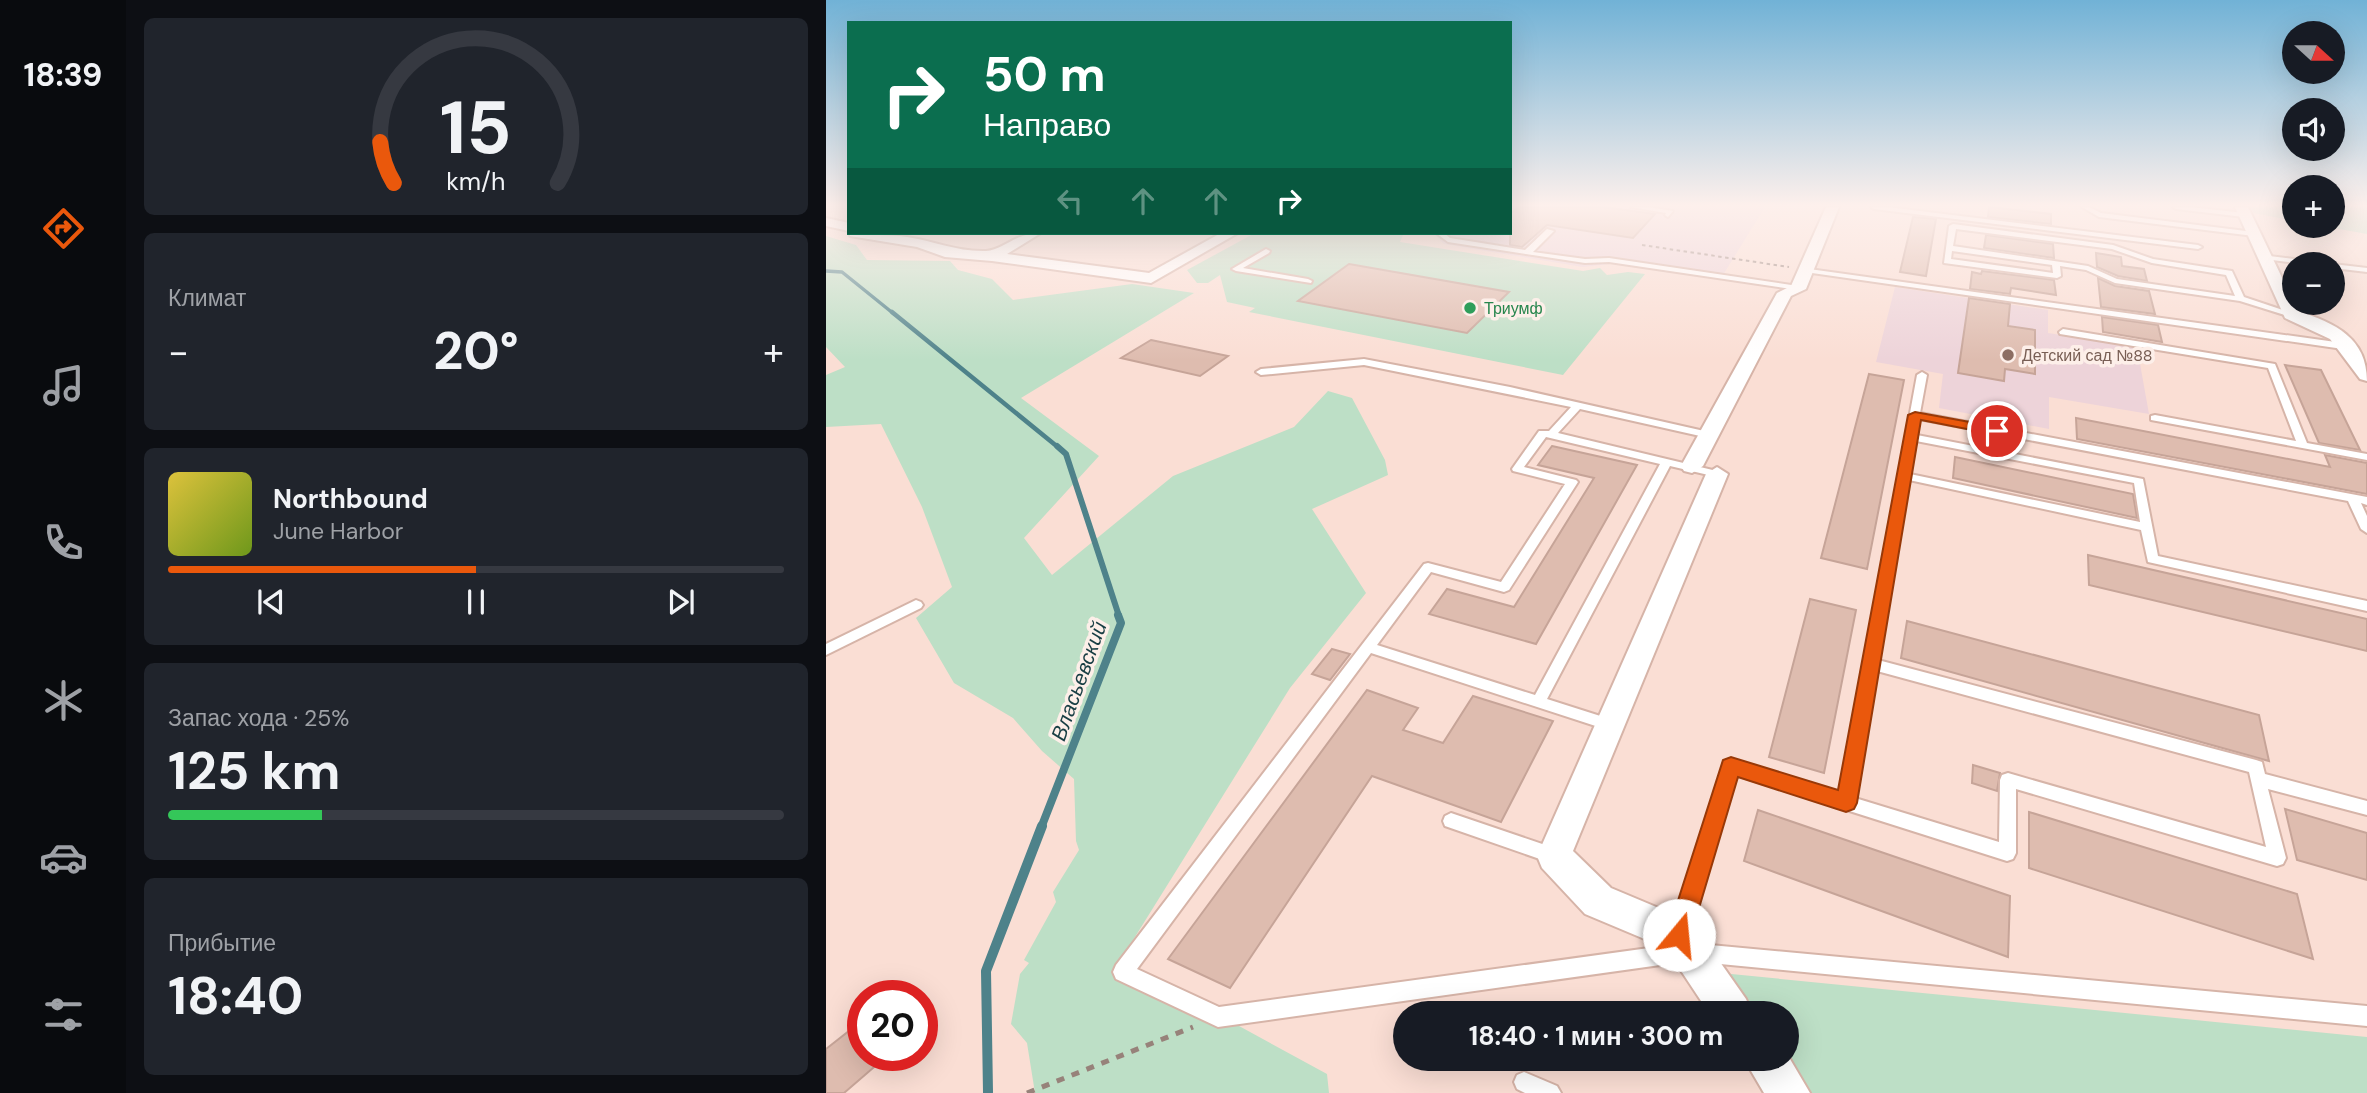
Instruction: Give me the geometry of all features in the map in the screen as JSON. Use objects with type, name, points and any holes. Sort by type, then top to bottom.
[{"type":"street","points":[[1007,258],[1151,278],[1187,258]]},
{"type":"street","points":[[1724,1001],[1684,944],[1598,901],[1554,856],[1611,725],[1705,470],[1709,435],[1785,293],[1798,288],[1810,258]]},
{"type":"street","points":[[2264,258],[2282,295]]},
{"type":"street","points":[[2294,315],[2328,328],[2351,347],[2367,375]]},
{"type":"street","points":[[1773,1071],[1789,1093]]},
{"type":"lane","points":[[1254,258],[1236,269],[1308,281]]},
{"type":"lane","points":[[1563,258],[1609,260],[1798,288]]},
{"type":"lane","points":[[2020,258],[2088,268],[2115,281],[2241,299],[2282,311]]},
{"type":"lane","points":[[2144,258],[2229,272],[2241,299]]},
{"type":"lane","points":[[2345,267],[2367,270]]},
{"type":"lane","points":[[1805,270],[2351,347]]},
{"type":"lane","points":[[2063,332],[2272,366],[2303,445]]},
{"type":"lane","points":[[1261,372],[1364,362],[1709,435]]},
{"type":"lane","points":[[1846,803],[1922,374]]},
{"type":"lane","points":[[1552,435],[1577,406]]},
{"type":"lane","points":[[1915,415],[2367,501]]},
{"type":"lane","points":[[2155,418],[2367,457]]},
{"type":"lane","points":[[1705,470],[1543,433],[1517,469],[1572,482],[1504,587],[1428,566],[1123,971],[1218,1017],[1684,944],[2367,1016]]},
{"type":"lane","points":[[1911,436],[2139,481],[2152,559],[2367,606]]},
{"type":"lane","points":[[1538,702],[1667,461]]},
{"type":"lane","points":[[1904,476],[2147,527]]},
{"type":"lane","points":[[2353,499],[2367,529]]},
{"type":"lane","points":[[826,650],[916,605]]},
{"type":"lane","points":[[1368,647],[1611,725]]},
{"type":"lane","points":[[1684,944],[1731,766],[2007,853],[2008,779],[2277,858],[2256,767],[1871,664]]},
{"type":"lane","points":[[2258,779],[2367,808]]},
{"type":"lane","points":[[1451,821],[1554,856]]},
{"type":"lane","points":[[1524,1082],[1550,1093]]},
{"type":"path","points":[[1724,258],[1805,270]]},
{"type":"path","points":[[1027,1093],[1218,1017]]},
{"type":"shaded area","points":[[1529,258],[1733,258],[1723,275],[1635,261],[1583,267]]},
{"type":"shaded area","name":"Детский сад №88","points":[[1895,287],[2048,310],[2048,333],[2137,347],[2149,414],[2049,397],[2049,429],[1939,408],[1943,374],[1876,362]]},
{"type":"green space","points":[[826,258],[950,261],[958,270],[992,279],[1013,300],[1132,284],[1194,293],[1021,398],[1099,456],[1024,538],[1052,575],[1173,476],[1294,427],[1328,391],[1352,398],[1385,460],[1388,475],[1312,509],[1366,593],[1290,688],[1120,961],[1327,1074],[1329,1093],[1035,1093],[1027,1043],[1011,1024],[1020,974],[1029,963],[1024,960],[1056,902],[1053,892],[1079,850],[1076,841],[1074,779],[1042,751],[1013,718],[954,683],[916,618],[952,587],[922,507],[881,424],[826,427],[826,375],[845,367],[826,347]]},
{"type":"green space","points":[[1209,258],[1501,258],[1583,271],[1600,268],[1607,275],[1628,272],[1645,274],[1563,375],[1249,312],[1255,308],[1227,302],[1220,275],[1208,283],[1197,283],[1187,270]]},
{"type":"green space","points":[[1721,973],[2367,1037],[2367,1093],[1804,1093],[1788,1071],[1799,1071],[1799,1001],[1741,1001]]},
{"type":"building","points":[[1903,258],[1929,258],[1926,276],[1900,272]]},
{"type":"building","points":[[2096,258],[2121,258],[2122,266],[2144,269],[2147,281],[2118,276],[2097,267]]},
{"type":"building","points":[[1349,264],[1509,292],[1467,333],[1298,301]]},
{"type":"building","points":[[1982,271],[2054,280],[2056,295],[2011,288],[2010,294],[1970,289],[1972,272],[1981,274]]},
{"type":"building","points":[[2098,278],[2115,286],[2149,291],[2155,314],[2101,307]]},
{"type":"building","points":[[1969,298],[2010,304],[2008,326],[2035,330],[2035,374],[2005,369],[2004,381],[1958,373]]},
{"type":"building","points":[[2102,317],[2158,325],[2162,342],[2103,332]]},
{"type":"building","points":[[1151,340],[1228,356],[1200,376],[1121,358]]},
{"type":"building","points":[[2285,365],[2321,370],[2360,450],[2319,443]]},
{"type":"building","points":[[1869,374],[1904,380],[1867,569],[1821,558]]},
{"type":"building","points":[[2076,418],[2330,467],[2325,455],[2367,463],[2367,494],[2077,439]]},
{"type":"building","points":[[1552,446],[1637,465],[1536,644],[1429,614],[1447,589],[1514,607],[1594,478],[1538,465]]},
{"type":"building","points":[[1955,457],[2133,494],[2137,518],[1953,478]]},
{"type":"building","points":[[2088,555],[2367,619],[2367,651],[2089,585]]},
{"type":"building","points":[[1810,599],[1856,610],[1824,773],[1769,757]]},
{"type":"building","points":[[1907,621],[2259,715],[2269,761],[1901,658]]},
{"type":"building","points":[[1332,649],[1350,654],[1330,680],[1312,674]]},
{"type":"building","points":[[1367,690],[1418,708],[1403,730],[1443,743],[1473,696],[1553,721],[1501,822],[1372,776],[1230,988],[1168,959]]},
{"type":"building","points":[[1973,765],[2000,773],[1997,791],[1972,783]]},
{"type":"building","points":[[2285,809],[2367,833],[2367,880],[2297,860]]},
{"type":"building","points":[[1758,810],[2010,896],[2008,957],[1744,861]]},
{"type":"building","points":[[2029,812],[2297,894],[2313,959],[2029,868]]},
{"type":"building","points":[[847,1032],[847,1071],[869,1071],[844,1093],[826,1093],[826,1049]]},
{"type":"waterway","name":"Власьевский","points":[[826,271],[842,272],[894,314]]},
{"type":"waterway","name":"Власьевский","points":[[892,312],[1059,448]]},
{"type":"waterway","name":"Власьевский","points":[[1057,446],[1066,454],[1119,616]]},
{"type":"waterway","name":"Власьевский","points":[[1041,828],[1121,623],[1118,615]]},
{"type":"waterway","name":"Власьевский","points":[[988,1092],[986,971],[1042,826]]},
{"type":"place","name":"Триумф","points":[[1470,308]]},
{"type":"place","name":"Детский сад №88","points":[[2008,355]]},
{"type":"route","points":[[1679,935],[1731,766],[1846,803],[1915,415],[1997,431]]}]
